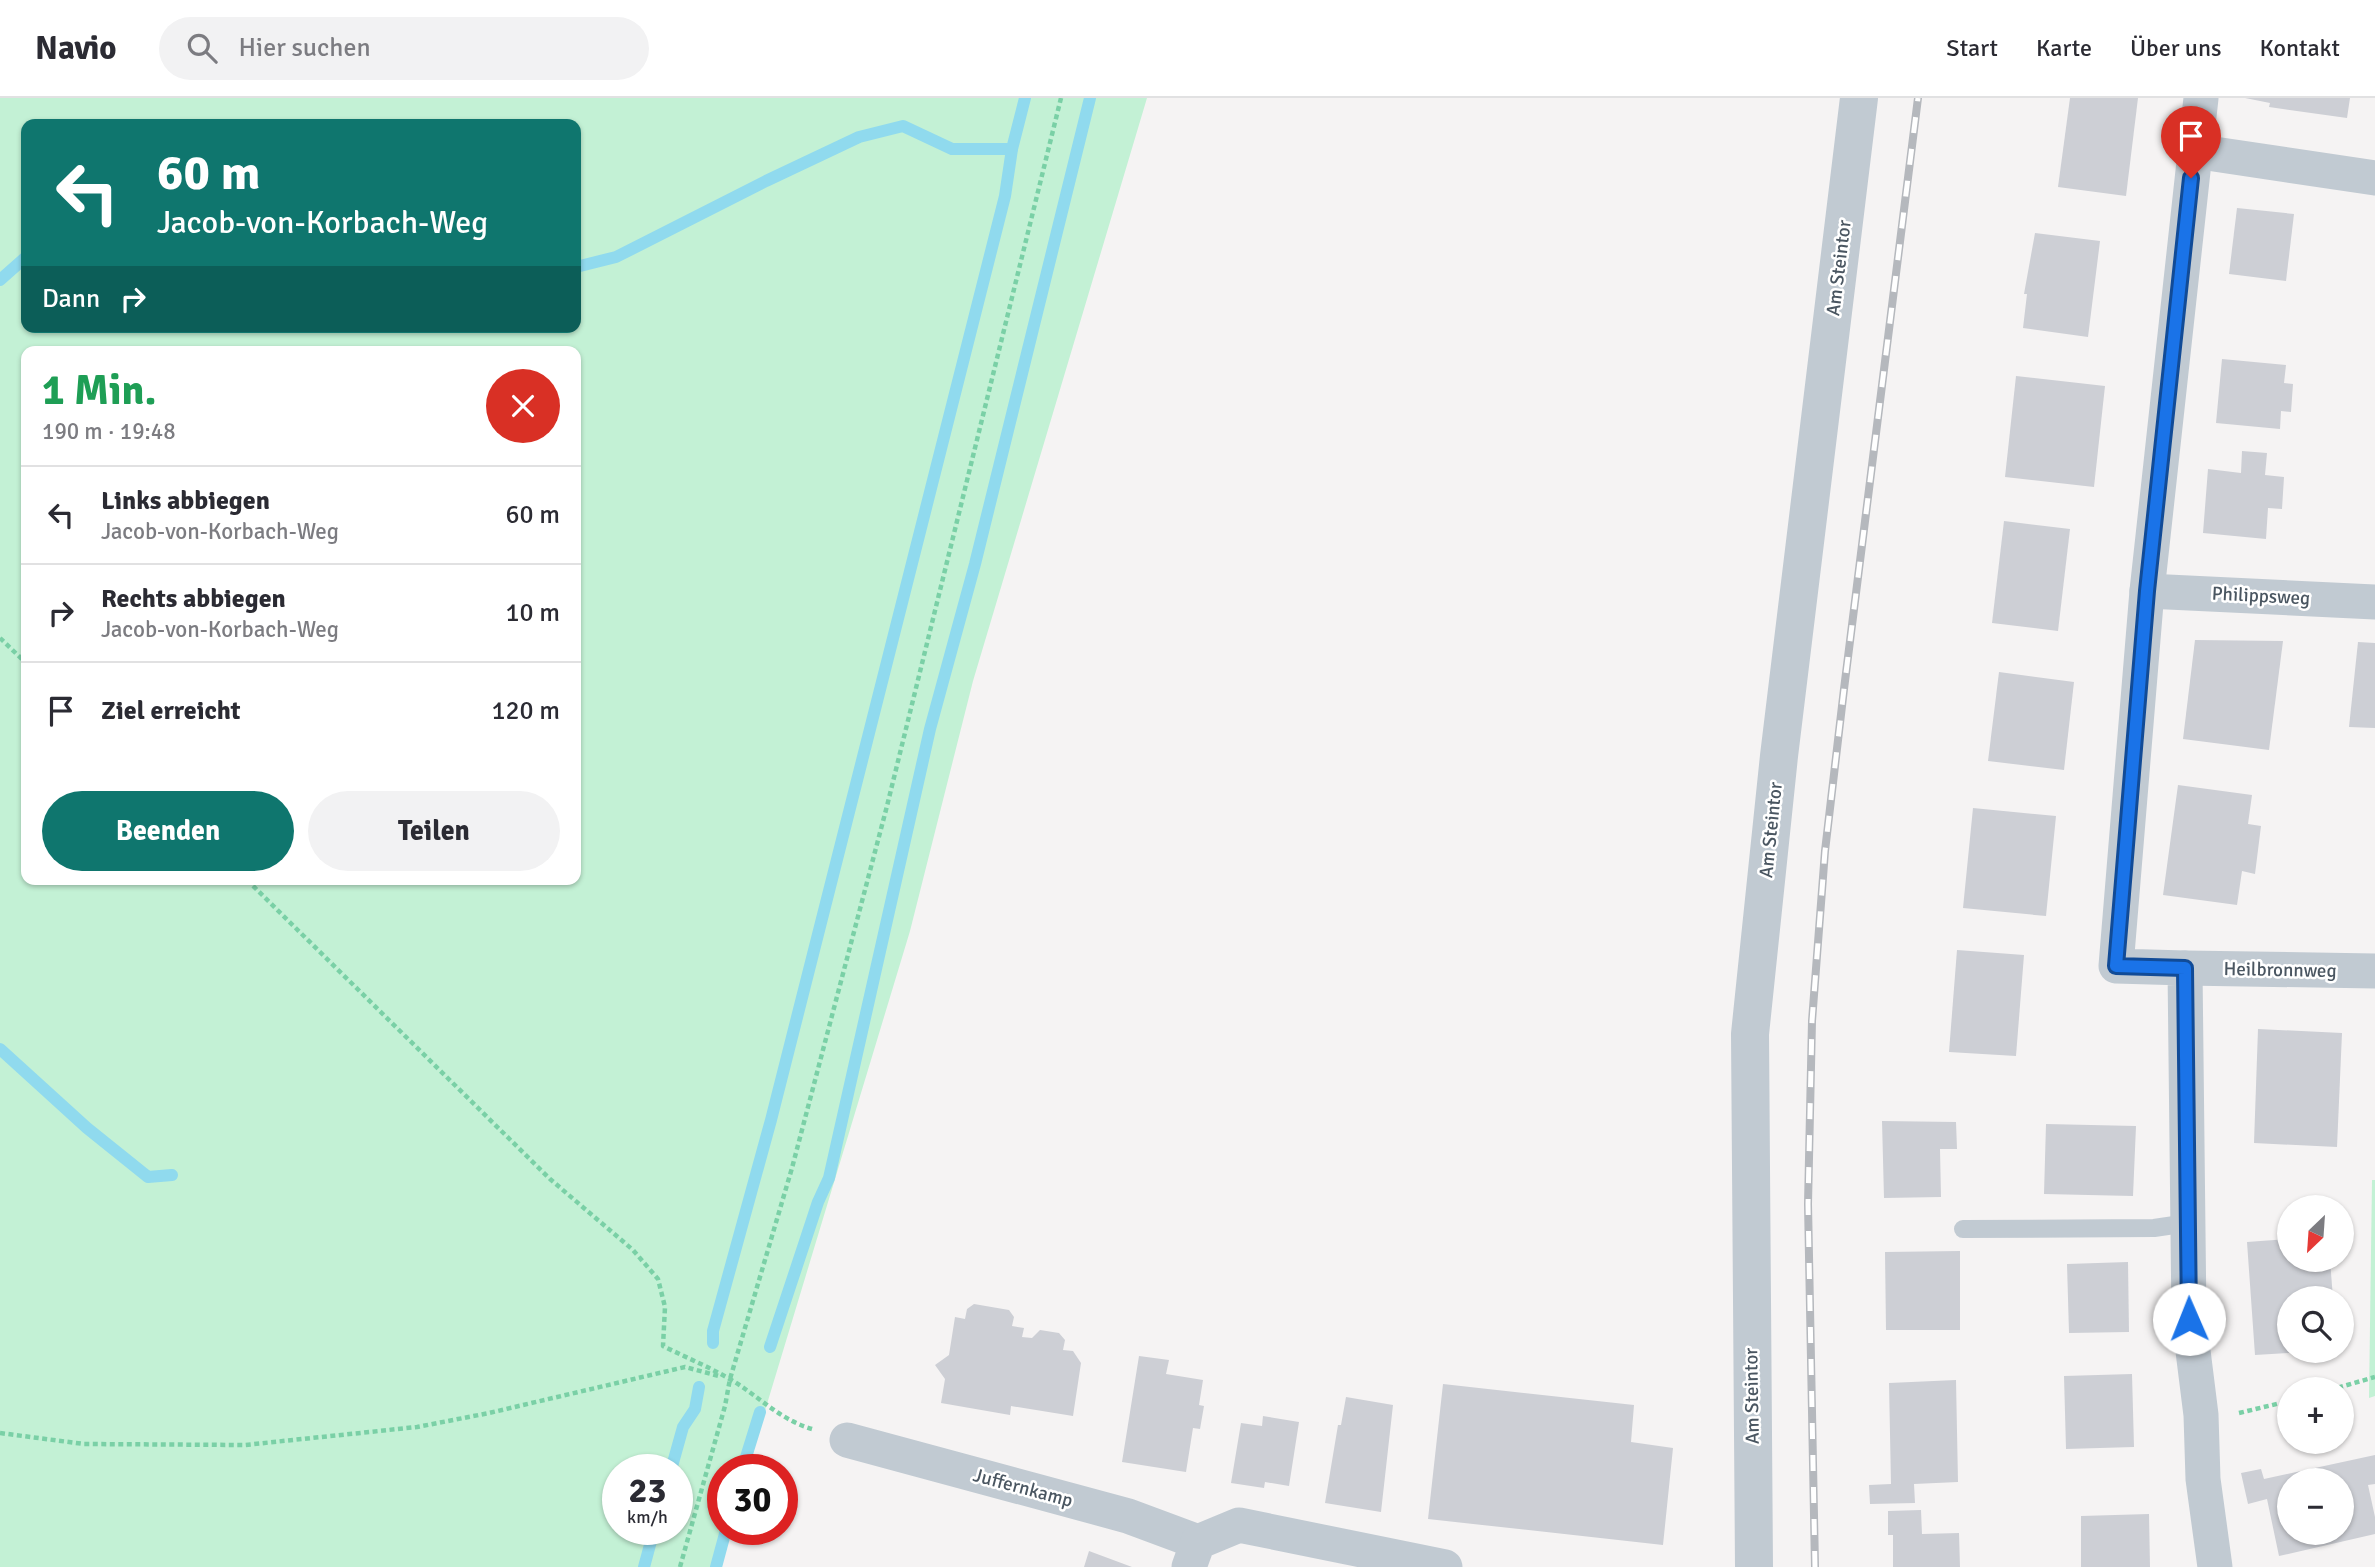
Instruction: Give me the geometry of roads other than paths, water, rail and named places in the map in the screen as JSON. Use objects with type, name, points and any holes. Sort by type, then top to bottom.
[{"type":"street","name":"Am Steintor","points":[[1754,1567],[1749,1034],[1779,756],[1859,98]]},
{"type":"street","points":[[2147,591],[2201,98]]},
{"type":"street","points":[[2194,151],[2375,178]]},
{"type":"street","name":"Philippsweg","points":[[2147,591],[2375,602]]},
{"type":"street","name":"Heilbronnweg","points":[[2147,591],[2116,966],[2375,971]]},
{"type":"street","points":[[2185,968],[2189,1319],[2200,1415],[2203,1479],[2215,1567]]},
{"type":"street","name":"Juffernkamp","points":[[847,1440],[1128,1516],[1193,1555],[1239,1525],[1445,1567]]},
{"type":"lane","points":[[1963,1229],[2154,1228],[2188,1223]]},
{"type":"waterway","points":[[713,1343],[713,1331],[771,1120],[1005,196],[1012,149],[1025,98]]},
{"type":"waterway","points":[[770,1347],[818,1202],[829,1178],[930,729],[975,564],[1090,98]]},
{"type":"waterway","points":[[581,266],[616,257],[859,137],[903,126],[952,149],[1012,149]]},
{"type":"waterway","points":[[0,280],[21,261]]},
{"type":"waterway","points":[[0,1049],[87,1128],[148,1177],[172,1175]]},
{"type":"waterway","points":[[675,1454],[683,1427],[695,1409],[699,1387]]},
{"type":"waterway","points":[[747,1454],[760,1412]]},
{"type":"waterway","points":[[644,1567],[650,1545]]},
{"type":"waterway","points":[[716,1567],[722,1545]]},
{"type":"railway","points":[[1815,1567],[1808,1204],[1812,1021],[1825,851],[1918,98]]}]
